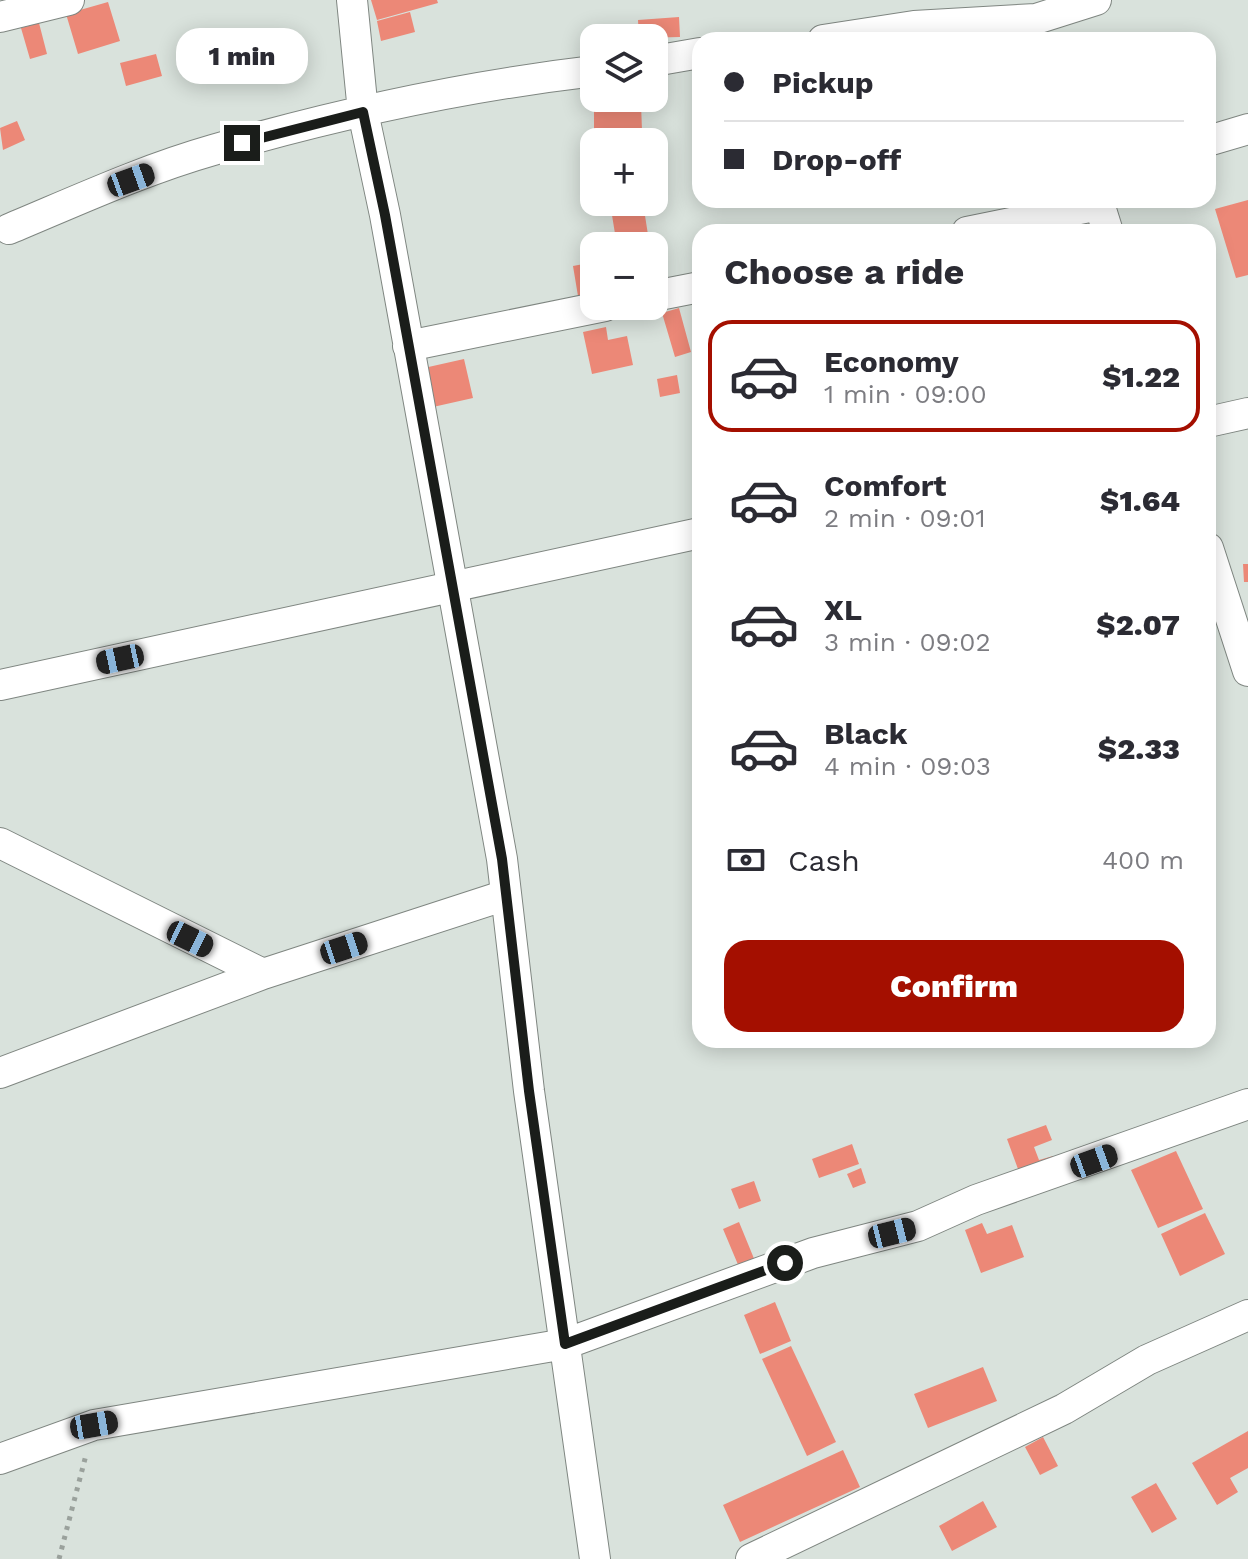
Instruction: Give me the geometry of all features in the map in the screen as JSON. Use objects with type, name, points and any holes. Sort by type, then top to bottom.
[{"type":"street","points":[[0,17],[69,0]]},
{"type":"street","points":[[352,0],[363,112],[506,895],[529,1091],[595,1559]]},
{"type":"street","points":[[875,32],[914,26],[1040,29],[1096,0]]},
{"type":"street","points":[[668,59],[692,54]]},
{"type":"street","points":[[9,229],[211,150],[363,112],[531,78],[580,73]]},
{"type":"street","points":[[1216,139],[1248,129]]},
{"type":"street","points":[[1021,224],[1102,212]]},
{"type":"street","points":[[668,293],[692,289]]},
{"type":"street","points":[[408,346],[580,311]]},
{"type":"street","points":[[1216,420],[1248,413]]},
{"type":"street","points":[[0,685],[692,535]]},
{"type":"street","points":[[1216,573],[1248,671]]},
{"type":"street","points":[[0,843],[263,974]]},
{"type":"street","points":[[0,1073],[263,974],[506,895]]},
{"type":"street","points":[[0,1459],[94,1425],[565,1344],[813,1253],[918,1226],[976,1200],[1248,1104]]},
{"type":"street","points":[[751,1559],[1064,1409],[1147,1360],[1248,1315]]},
{"type":"path","points":[[59,1559],[94,1425]]},
{"type":"building","points":[[371,0],[437,0],[438,3],[377,20]]},
{"type":"building","points":[[108,2],[120,41],[78,54],[66,14]]},
{"type":"building","points":[[410,12],[415,32],[381,41],[377,21]]},
{"type":"building","points":[[679,17],[680,37],[668,37],[668,24],[638,24],[638,20]]},
{"type":"building","points":[[39,23],[47,54],[30,59],[21,28]]},
{"type":"building","points":[[156,54],[162,76],[126,86],[120,63]]},
{"type":"building","points":[[594,112],[641,112],[642,128],[594,128]]},
{"type":"building","points":[[17,121],[25,140],[3,150],[0,128]]},
{"type":"building","points":[[1248,200],[1248,275],[1236,278],[1215,209]]},
{"type":"building","points":[[612,216],[645,216],[648,232],[615,232]]},
{"type":"building","points":[[580,265],[579,302],[573,266]]},
{"type":"building","points":[[679,308],[691,352],[675,357],[664,320],[668,320],[668,311]]},
{"type":"building","points":[[606,327],[608,340],[627,336],[633,365],[592,374],[583,332]]},
{"type":"building","points":[[464,359],[473,398],[433,407],[424,368]]},
{"type":"building","points":[[677,375],[680,393],[660,397],[657,379]]},
{"type":"building","points":[[1243,564],[1248,564],[1248,582],[1244,582]]},
{"type":"building","points":[[1046,1125],[1052,1140],[1034,1147],[1039,1160],[1053,1156],[1057,1167],[1022,1180],[1007,1139]]},
{"type":"building","points":[[852,1144],[859,1164],[819,1178],[812,1159]]},
{"type":"building","points":[[1176,1151],[1203,1209],[1158,1228],[1131,1170]]},
{"type":"building","points":[[861,1168],[866,1183],[853,1188],[847,1174]]},
{"type":"building","points":[[754,1181],[761,1201],[739,1209],[731,1189]]},
{"type":"building","points":[[1205,1213],[1225,1254],[1180,1276],[1161,1234]]},
{"type":"building","points":[[739,1222],[755,1261],[739,1267],[723,1229]]},
{"type":"building","points":[[982,1223],[987,1234],[1012,1225],[1024,1257],[981,1273],[965,1230]]},
{"type":"building","points":[[775,1302],[791,1341],[760,1354],[744,1315]]},
{"type":"building","points":[[791,1346],[836,1442],[807,1456],[762,1359]]},
{"type":"building","points":[[983,1367],[997,1401],[928,1428],[914,1394]]},
{"type":"building","points":[[1248,1431],[1248,1468],[1230,1478],[1238,1492],[1217,1505],[1192,1463]]},
{"type":"building","points":[[1043,1437],[1058,1466],[1040,1475],[1025,1447]]},
{"type":"building","points":[[843,1450],[860,1487],[740,1542],[723,1505]]},
{"type":"building","points":[[1156,1483],[1177,1519],[1152,1533],[1131,1497]]},
{"type":"building","points":[[983,1501],[997,1527],[952,1551],[939,1526]]},
{"type":"route","points":[[242,143],[363,112],[385,215],[502,859],[529,1091],[565,1344],[785,1263]]}]
